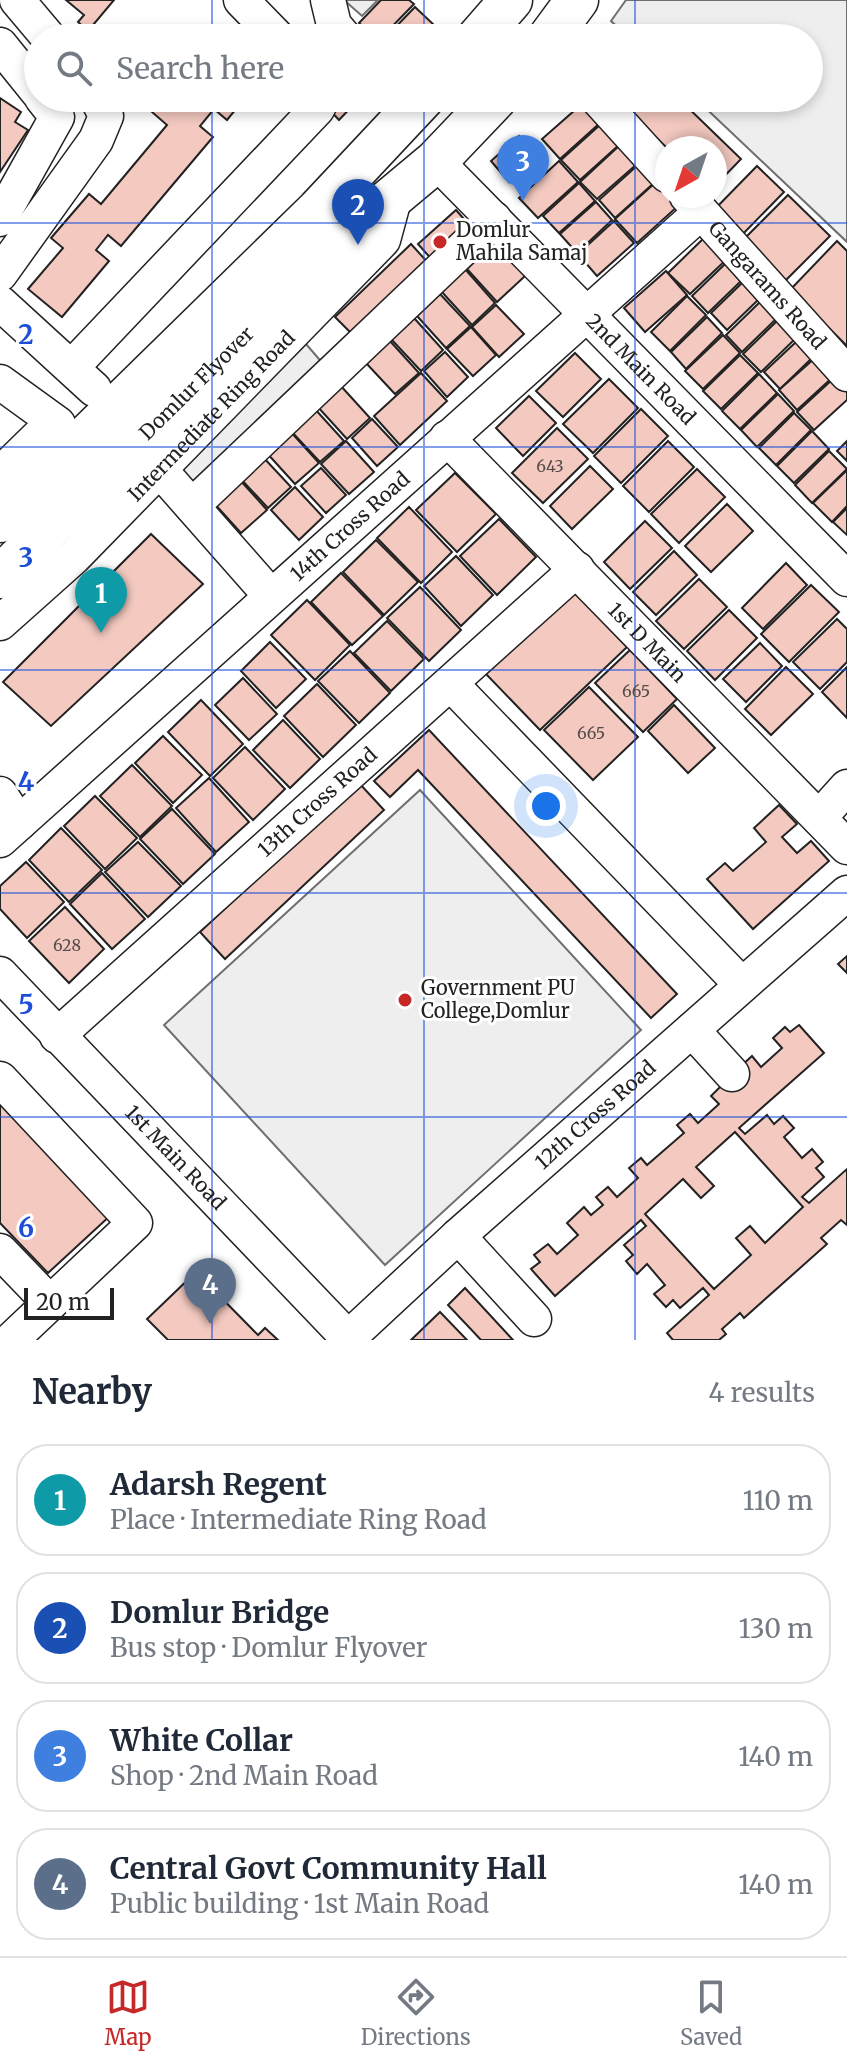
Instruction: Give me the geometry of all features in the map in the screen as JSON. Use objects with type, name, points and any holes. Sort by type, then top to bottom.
[{"type":"main road","points":[[490,24],[511,0]]},
{"type":"main road","points":[[559,24],[577,0]]},
{"type":"main road","name":"Domlur Flyover","points":[[0,521],[369,158],[403,112]]},
{"type":"main road","name":"Domlur Flyover","points":[[0,577],[345,237],[436,161],[483,112]]},
{"type":"main road","points":[[0,480],[58,424],[83,378],[309,182],[369,158]]},
{"type":"street","points":[[17,0],[37,24]]},
{"type":"street","points":[[241,0],[264,24]]},
{"type":"street","points":[[328,0],[334,24]]},
{"type":"street","points":[[0,45],[24,75]]},
{"type":"street","points":[[0,219],[57,117],[53,112]]},
{"type":"street","points":[[0,274],[96,140],[106,116],[104,112]]},
{"type":"street","points":[[0,303],[83,378],[314,112]]},
{"type":"street","points":[[610,112],[655,162]]},
{"type":"street","name":"2nd Main Road","points":[[436,161],[847,579]]},
{"type":"street","name":"Intermediate Ring Road","points":[[0,623],[74,557],[383,240],[396,192]]},
{"type":"street","name":"14th Cross Road","points":[[10,832],[270,595],[587,314],[690,208]]},
{"type":"street","name":"Gangarams Road","points":[[698,208],[847,374]]},
{"type":"street","points":[[192,506],[494,219]]},
{"type":"street","points":[[0,382],[58,424]]},
{"type":"street","name":"1st D Main","points":[[447,438],[847,847]]},
{"type":"street","points":[[160,470],[270,595]]},
{"type":"street","name":"13th Cross Road","points":[[57,1036],[577,569]]},
{"type":"street","points":[[451,684],[742,985]]},
{"type":"street","points":[[819,818],[847,787]]},
{"type":"street","points":[[0,794],[10,832]]},
{"type":"street","name":"12th Cross Road","points":[[348,1339],[458,1236],[847,893]]},
{"type":"street","name":"1st Main Road","points":[[0,974],[348,1339]]},
{"type":"street","points":[[692,1030],[732,1074]]},
{"type":"street","points":[[0,1079],[135,1223],[9,1340],[0,1333]]},
{"type":"street","points":[[458,1236],[534,1319]]},
{"type":"street","points":[[0,1251],[50,1303]]},
{"type":"shaded area","points":[[344,0],[378,0],[362,16]]},
{"type":"shaded area","points":[[626,0],[847,0],[847,242],[710,112],[823,112],[823,24],[614,24],[611,21]]},
{"type":"shaded area","points":[[306,344],[325,366],[194,493],[177,473]]},
{"type":"shaded area","name":"Government PU College,Domlur","points":[[420,790],[641,1030],[385,1265],[164,1025]]},
{"type":"building","points":[[66,0],[114,0],[94,24],[78,22],[84,15]]},
{"type":"building","points":[[381,0],[409,0],[414,4],[395,24],[359,23]]},
{"type":"building","points":[[415,7],[433,24],[399,24]]},
{"type":"building","points":[[0,98],[21,112],[15,122],[28,130],[0,172]]},
{"type":"building","points":[[152,112],[212,112],[200,126],[213,137],[121,246],[108,235],[96,250],[109,261],[62,317],[28,289],[63,248],[51,238],[89,194],[101,204],[167,125]]},
{"type":"building","points":[[218,112],[234,112],[227,120]]},
{"type":"building","points":[[332,112],[347,112],[339,120]]},
{"type":"building","points":[[573,112],[592,112],[601,122],[560,159],[542,139]]},
{"type":"building","points":[[629,112],[692,112],[717,136],[655,137]]},
{"type":"building","points":[[601,124],[620,144],[580,180],[561,160]]},
{"type":"building","points":[[519,136],[537,157],[509,182],[491,161]]},
{"type":"building","points":[[620,145],[637,164],[597,199],[580,182]]},
{"type":"building","points":[[727,145],[741,159],[727,174]]},
{"type":"building","points":[[559,161],[578,182],[538,218],[519,198]]},
{"type":"building","points":[[639,164],[655,182],[615,218],[599,200]]},
{"type":"building","points":[[757,166],[784,192],[736,241],[709,215],[716,208],[727,208],[727,197]]},
{"type":"building","points":[[579,183],[595,201],[559,233],[543,216]]},
{"type":"building","points":[[655,183],[655,208],[676,208],[637,243],[615,219]]},
{"type":"building","points":[[788,195],[830,236],[779,287],[737,246]]},
{"type":"building","points":[[596,202],[612,220],[577,253],[560,234]]},
{"type":"building","points":[[456,210],[472,228],[434,262],[418,244]]},
{"type":"building","points":[[614,221],[634,243],[597,276],[578,254]]},
{"type":"building","points":[[706,236],[728,258],[690,294],[668,273]]},
{"type":"building","points":[[837,241],[847,251],[847,346],[790,290]]},
{"type":"building","points":[[494,243],[525,276],[497,302],[467,269]]},
{"type":"building","points":[[411,244],[430,265],[355,337],[335,317]]},
{"type":"building","points":[[726,263],[742,280],[708,313],[692,296]]},
{"type":"building","points":[[465,269],[495,303],[472,325],[441,291]]},
{"type":"building","points":[[666,271],[687,295],[645,332],[624,308]]},
{"type":"building","points":[[743,282],[759,299],[727,330],[711,313]]},
{"type":"building","points":[[440,294],[470,326],[446,348],[417,316]]},
{"type":"building","points":[[687,296],[706,315],[670,351],[651,332]]},
{"type":"building","points":[[762,300],[778,317],[742,352],[726,335]]},
{"type":"building","points":[[496,305],[524,334],[499,357],[472,327]]},
{"type":"building","points":[[707,317],[722,333],[686,369],[671,352]]},
{"type":"building","points":[[414,318],[443,350],[421,371],[391,339]]},
{"type":"building","points":[[780,318],[798,336],[761,372],[743,354]]},
{"type":"building","points":[[471,327],[496,355],[473,376],[447,349]]},
{"type":"building","points":[[723,335],[740,353],[703,389],[685,371]]},
{"type":"building","points":[[390,341],[419,373],[395,394],[366,363]]},
{"type":"building","points":[[796,342],[812,358],[780,389],[764,372]]},
{"type":"building","points":[[445,352],[468,377],[447,397],[424,371]]},
{"type":"building","points":[[575,353],[601,379],[563,417],[536,391]]},
{"type":"building","points":[[740,355],[758,373],[721,409],[703,391]]},
{"type":"building","points":[[816,357],[834,376],[797,410],[779,390]]},
{"type":"building","points":[[421,373],[447,401],[400,445],[374,416]]},
{"type":"building","points":[[759,374],[777,393],[740,429],[722,411]]},
{"type":"building","points":[[834,378],[847,392],[847,400],[814,430],[797,412]]},
{"type":"building","points":[[609,379],[638,408],[593,453],[563,424]]},
{"type":"building","points":[[340,385],[370,418],[347,439],[317,406]]},
{"type":"building","points":[[778,394],[794,411],[757,447],[741,430]]},
{"type":"building","points":[[529,396],[556,423],[523,456],[496,428]]},
{"type":"building","points":[[314,408],[344,441],[320,462],[290,430]]},
{"type":"building","points":[[641,409],[668,436],[621,483],[594,456]]},
{"type":"building","points":[[794,413],[811,430],[776,465],[759,448]]},
{"type":"building","points":[[372,419],[398,447],[377,466],[352,438]]},
{"type":"building","points":[[557,428],[588,459],[543,503],[512,473]]},
{"type":"building","points":[[289,430],[319,463],[295,484],[265,451]]},
{"type":"building","points":[[812,431],[829,449],[794,483],[777,466]]},
{"type":"building","points":[[346,441],[374,472],[349,494],[321,464]]},
{"type":"building","points":[[668,441],[694,467],[649,512],[623,486]]},
{"type":"building","points":[[847,441],[847,461],[837,451]]},
{"type":"building","points":[[829,451],[847,469],[812,503],[795,485]]},
{"type":"building","points":[[262,456],[291,487],[268,508],[239,477]]},
{"type":"building","points":[[590,466],[613,489],[572,529],[550,506]]},
{"type":"building","points":[[321,468],[346,495],[326,513],[301,486]]},
{"type":"building","points":[[697,469],[725,497],[679,543],[651,514]]},
{"type":"building","points":[[847,470],[847,506],[832,522],[813,503]]},
{"type":"building","points":[[455,473],[496,514],[457,552],[416,510]]},
{"type":"building","points":[[239,479],[267,510],[241,533],[213,502]]},
{"type":"building","points":[[295,487],[323,517],[299,540],[271,510]]},
{"type":"building","points":[[727,504],[753,531],[711,572],[685,546]]},
{"type":"building","points":[[409,507],[452,552],[421,583],[377,538]]},
{"type":"building","points":[[847,508],[847,535],[833,522]]},
{"type":"building","points":[[499,519],[536,557],[497,595],[460,556]]},
{"type":"building","points":[[645,521],[672,548],[630,589],[604,562]]},
{"type":"building","points":[[151,534],[203,584],[51,726],[3,682]]},
{"type":"building","points":[[376,540],[418,582],[384,615],[343,572]]},
{"type":"building","points":[[674,551],[697,575],[656,615],[633,592]]},
{"type":"building","points":[[456,556],[493,595],[461,626],[424,586]]},
{"type":"building","points":[[786,563],[807,585],[763,629],[742,608]]},
{"type":"building","points":[[341,573],[383,616],[352,645],[311,602]]},
{"type":"building","points":[[699,579],[727,607],[684,649],[656,621]]},
{"type":"building","points":[[811,585],[839,612],[789,662],[761,634]]},
{"type":"building","points":[[420,587],[461,630],[429,661],[387,618]]},
{"type":"building","points":[[573,591],[627,647],[540,730],[486,674]]},
{"type":"building","points":[[307,600],[350,645],[315,680],[271,635]]},
{"type":"building","points":[[729,610],[757,638],[715,680],[687,651]]},
{"type":"building","points":[[837,619],[847,629],[847,662],[820,689],[793,662]]},
{"type":"building","points":[[387,621],[424,659],[391,691],[354,653]]},
{"type":"building","points":[[270,642],[306,679],[276,708],[241,671]]},
{"type":"building","points":[[760,643],[782,666],[746,702],[723,679]]},
{"type":"building","points":[[630,650],[677,699],[643,732],[595,683]]},
{"type":"building","points":[[350,651],[390,693],[359,723],[318,681]]},
{"type":"building","points":[[786,667],[813,694],[771,735],[745,709]]},
{"type":"building","points":[[847,667],[847,718],[822,692]]},
{"type":"building","points":[[243,678],[277,714],[249,740],[215,705]]},
{"type":"building","points":[[317,684],[356,725],[323,757],[284,716]]},
{"type":"building","points":[[589,687],[638,737],[593,780],[544,730]]},
{"type":"building","points":[[201,700],[243,744],[210,776],[168,732]]},
{"type":"building","points":[[674,705],[715,748],[688,773],[648,731]]},
{"type":"building","points":[[283,720],[320,759],[290,788],[253,750]]},
{"type":"building","points":[[429,730],[677,994],[651,1018],[418,770],[390,797],[374,781]]},
{"type":"building","points":[[163,736],[202,775],[173,803],[135,763]]},
{"type":"building","points":[[245,747],[285,789],[253,820],[213,778]]},
{"type":"building","points":[[132,765],[172,806],[140,837],[100,796]]},
{"type":"building","points":[[209,778],[249,822],[216,852],[176,808]]},
{"type":"building","points":[[359,783],[384,810],[225,959],[200,932]]},
{"type":"building","points":[[95,796],[137,838],[105,869],[64,826]]},
{"type":"building","points":[[779,805],[797,824],[782,837],[797,853],[811,841],[829,861],[753,929],[707,879],[725,863],[733,871],[766,842],[754,828]]},
{"type":"building","points":[[172,809],[215,854],[183,884],[140,839]]},
{"type":"building","points":[[61,828],[102,870],[69,902],[29,860]]},
{"type":"building","points":[[138,842],[181,886],[148,917],[105,872]]},
{"type":"building","points":[[26,862],[64,902],[27,938],[0,909],[0,886]]},
{"type":"building","points":[[102,873],[145,919],[112,949],[70,904]]},
{"type":"building","points":[[65,907],[104,949],[69,983],[29,941]]},
{"type":"building","points":[[847,956],[847,973],[838,964]]},
{"type":"building","points":[[799,1025],[824,1053],[739,1128],[745,1134],[767,1115],[774,1124],[783,1116],[794,1128],[784,1137],[802,1158],[812,1149],[823,1162],[816,1168],[824,1177],[802,1197],[809,1203],[847,1169],[847,1225],[841,1220],[821,1238],[827,1244],[744,1318],[740,1313],[722,1329],[726,1334],[719,1340],[673,1340],[667,1333],[709,1295],[703,1288],[680,1308],[673,1300],[666,1307],[654,1294],[665,1285],[647,1264],[637,1274],[626,1261],[633,1255],[624,1245],[646,1226],[641,1220],[555,1296],[531,1269],[540,1262],[534,1255],[548,1244],[557,1254],[578,1235],[567,1223],[584,1207],[591,1215],[603,1205],[596,1197],[608,1187],[617,1197],[638,1178],[629,1168],[641,1158],[647,1165],[684,1133],[677,1125],[690,1114],[698,1123],[719,1104],[711,1096],[740,1067],[752,1056],[761,1067],[782,1048],[773,1038],[785,1027],[790,1032]],"holes":[[[735,1132],[803,1207],[765,1243],[750,1226],[736,1238],[751,1255],[714,1289],[645,1214],[683,1179],[701,1198],[714,1186],[696,1167]]]},
{"type":"building","points":[[0,1096],[112,1214],[48,1273],[0,1223]]},
{"type":"building","points":[[196,1272],[258,1335],[265,1328],[278,1340],[168,1340],[147,1319]]},
{"type":"building","points":[[465,1288],[513,1340],[481,1340],[448,1305]]},
{"type":"building","points":[[440,1312],[467,1340],[411,1340]]},
{"type":"place","name":"White Collar","points":[[523,201]]},
{"type":"place","name":"Domlur Mahila Samaj","points":[[440,242]]},
{"type":"place","name":"Domlur Bridge","points":[[358,245]]},
{"type":"place","name":"Adarsh Regent","points":[[101,633]]},
{"type":"place","name":"Government PU College,Domlur","points":[[405,1000]]},
{"type":"place","name":"Central Govt Community Hall","points":[[210,1324]]}]
